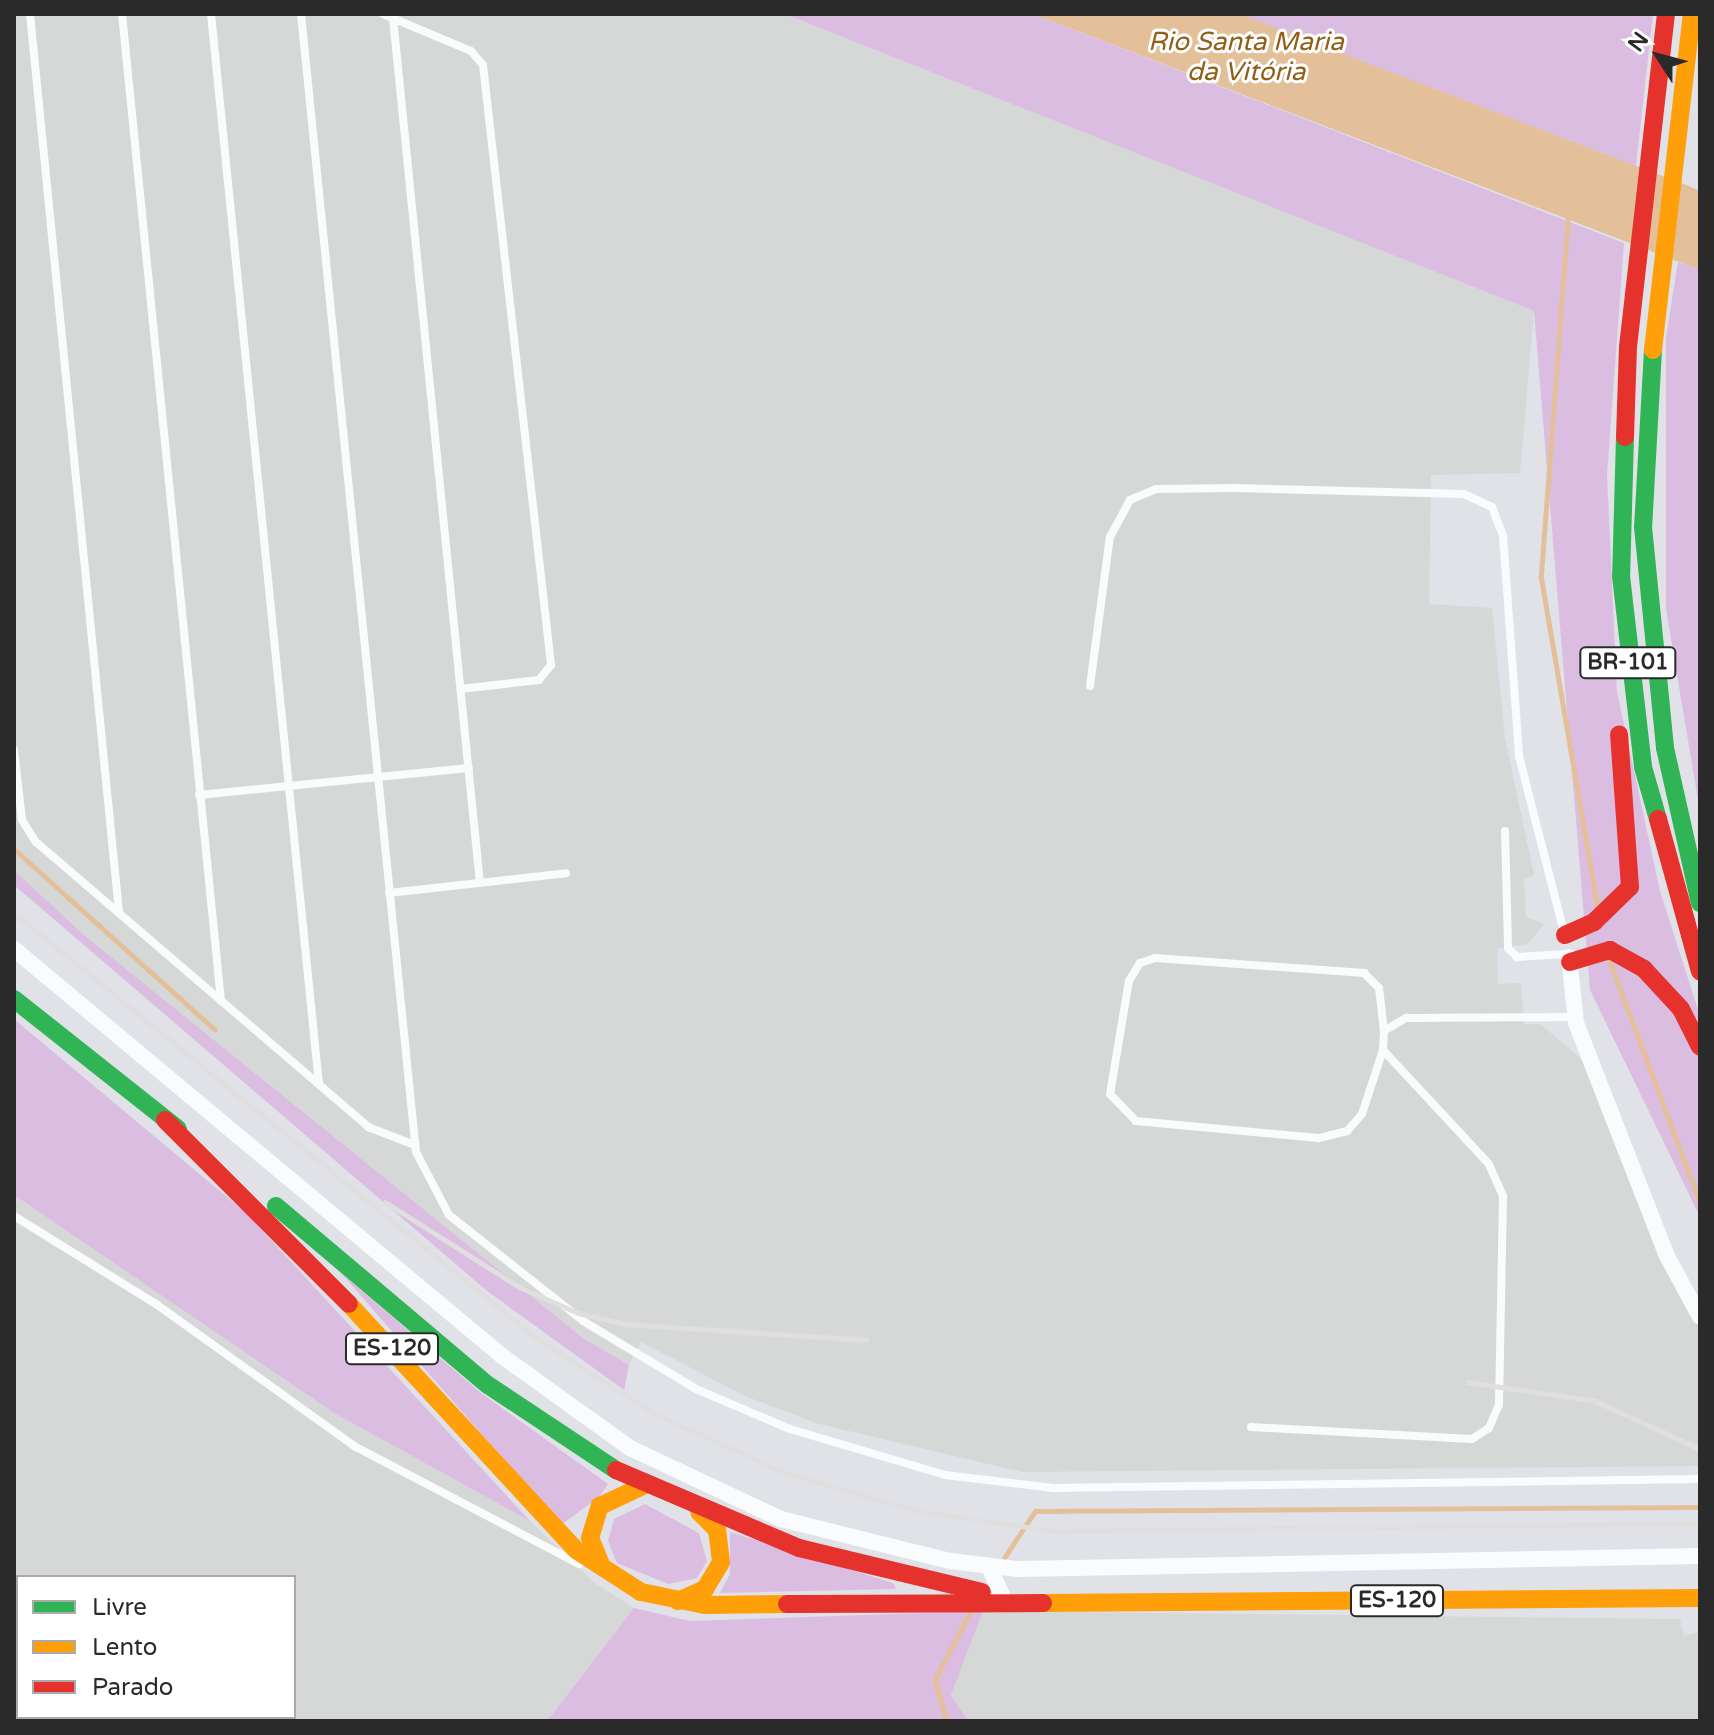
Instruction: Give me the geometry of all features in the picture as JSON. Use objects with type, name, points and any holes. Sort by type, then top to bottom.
[{"type":"main road","name":"BR-101","points":[[1666,14],[1628,347],[1621,481],[1628,662],[1643,767],[1700,971]]},
{"type":"main road","name":"BR-101","points":[[1692,14],[1652,355],[1643,527],[1665,748],[1700,903]]},
{"type":"main road","points":[[1567,950],[1630,887],[1618,727],[1628,662]]},
{"type":"main road","points":[[1665,748],[1700,844]]},
{"type":"main road","points":[[1567,950],[1610,950],[1644,969],[1681,1009],[1700,1047]]},
{"type":"main road","name":"ES-120","points":[[14,999],[488,1385],[645,1485],[694,1508],[841,1562],[1002,1595],[1093,1604]]},
{"type":"main road","name":"ES-120","points":[[165,1120],[276,1225],[570,1543],[616,1580],[676,1601],[1093,1604],[1700,1598]]},
{"type":"main road","points":[[616,1580],[594,1555],[592,1521],[613,1494],[645,1485]]},
{"type":"main road","points":[[676,1601],[705,1589],[721,1562],[717,1530],[694,1508]]},
{"type":"street","points":[[14,949],[257,1159],[502,1356],[630,1448],[781,1519],[989,1567],[1700,1556]]},
{"type":"street","points":[[1567,950],[1575,1017],[1667,1256],[1700,1317]]},
{"type":"street","points":[[989,1567],[1002,1595]]},
{"type":"lane","points":[[30,14],[119,912]]},
{"type":"lane","points":[[122,14],[221,1001]]},
{"type":"lane","points":[[211,14],[319,1085]]},
{"type":"lane","points":[[301,14],[415,1145],[426,1182],[449,1215],[616,1343],[762,1419],[945,1475],[1053,1488],[1700,1479]]},
{"type":"lane","points":[[461,689],[539,680],[551,661],[483,65],[471,51],[388,16],[480,883]]},
{"type":"lane","points":[[1090,686],[1110,537],[1130,500],[1156,489],[1464,494],[1492,507],[1503,536],[1519,756],[1567,950],[1517,957],[1508,948],[1505,831]]},
{"type":"lane","points":[[14,750],[25,828],[377,1134],[415,1145]]},
{"type":"lane","points":[[199,795],[469,768]]},
{"type":"lane","points":[[389,893],[566,873]]},
{"type":"lane","points":[[1155,958],[1364,973],[1379,988],[1383,1050],[1362,1114],[1347,1131],[1318,1138],[1136,1121],[1110,1094],[1129,981],[1140,963],[1155,958]]},
{"type":"lane","points":[[1384,1031],[1406,1018],[1575,1017]]},
{"type":"lane","points":[[1251,1427],[1472,1439],[1489,1428],[1499,1405],[1503,1196],[1488,1163],[1383,1050]]},
{"type":"lane","points":[[14,1216],[156,1304],[356,1447],[542,1547],[616,1580]]},
{"type":"lane","points":[[542,1547],[570,1543],[592,1521]]},
{"type":"shaded area","points":[[14,14],[785,14],[1534,311],[1520,473],[1431,475],[1429,604],[1492,608],[1505,738],[1534,875],[1524,880],[1526,917],[1545,924],[1527,944],[1497,949],[1498,984],[1521,983],[1524,1024],[1540,1024],[1592,1068],[1700,1324],[1700,1466],[1022,1472],[819,1424],[745,1396],[641,1342],[629,1365],[583,1338],[84,935],[14,870]]},
{"type":"shaded area","points":[[785,14],[1033,14],[1624,243],[1607,475],[1617,692],[1660,891],[1700,1016],[1700,1217],[1590,990],[1534,311]]},
{"type":"shaded area","points":[[1239,14],[1653,14],[1636,166],[1267,25]]},
{"type":"shaded area","points":[[1678,262],[1700,270],[1700,812],[1666,609],[1666,337]]},
{"type":"shaded area","points":[[14,870],[84,935],[583,1338],[629,1365],[624,1390],[487,1291],[14,885]]},
{"type":"shaded area","points":[[14,1019],[246,1213],[530,1521],[334,1413],[14,1195]]},
{"type":"shaded area","points":[[14,1195],[334,1413],[530,1521],[595,1583],[634,1608],[547,1721],[14,1721]]},
{"type":"shaded area","points":[[341,1273],[481,1393],[608,1484],[599,1497],[561,1525]]},
{"type":"shaded area","points":[[645,1504],[699,1533],[707,1561],[697,1578],[668,1584],[617,1563],[608,1541],[614,1519]]},
{"type":"shaded area","points":[[730,1532],[893,1583],[896,1589],[720,1593],[730,1574]]},
{"type":"shaded area","points":[[634,1608],[690,1621],[983,1611],[951,1695],[968,1721],[547,1721]]},
{"type":"shaded area","points":[[983,1611],[1680,1619],[1684,1636],[1700,1632],[1700,1721],[966,1721],[951,1695]]},
{"type":"water","name":"Rio Santa Maria da Vitória","points":[[1033,14],[1239,14],[1689,186],[1700,191],[1700,270]]},
{"type":"waterway","points":[[1568,215],[1541,578],[1597,907]]},
{"type":"waterway","points":[[14,849],[215,1030]]},
{"type":"waterway","points":[[1609,960],[1700,1203]]},
{"type":"waterway","points":[[1000,1564],[1035,1511],[1700,1507]]},
{"type":"waterway","points":[[946,1721],[935,1679],[971,1610]]},
{"type":"railway","points":[[14,913],[537,1339],[655,1414],[783,1472],[917,1511],[1056,1531],[1700,1523]]},
{"type":"railway","points":[[385,1202],[519,1287],[578,1313],[626,1324],[866,1340]]},
{"type":"railway","points":[[1467,1382],[1595,1401],[1700,1449]]},
{"type":"traffic: fast","points":[[1653,350],[1643,527],[1665,748],[1700,903]]},
{"type":"traffic: fast","points":[[1625,437],[1621,576],[1643,767],[1658,819]]},
{"type":"traffic: fast","points":[[14,999],[178,1129]]},
{"type":"traffic: fast","points":[[276,1206],[488,1385],[616,1470]]},
{"type":"traffic: slow","points":[[1653,350],[1692,14]]},
{"type":"traffic: slow","points":[[349,1304],[576,1550],[641,1592],[705,1605],[787,1604]]},
{"type":"traffic: slow","points":[[602,1567],[590,1538],[600,1506],[645,1485]]},
{"type":"traffic: slow","points":[[678,1601],[705,1589],[721,1562],[717,1530],[699,1512]]},
{"type":"traffic: slow","points":[[1043,1603],[1700,1598]]},
{"type":"traffic: jam","points":[[1625,437],[1628,347],[1666,14]]},
{"type":"traffic: jam","points":[[1565,935],[1594,922],[1630,887],[1619,734]]},
{"type":"traffic: jam","points":[[1658,819],[1700,971]]},
{"type":"traffic: jam","points":[[1570,962],[1610,950],[1644,969],[1681,1009],[1700,1047]]},
{"type":"traffic: jam","points":[[165,1120],[349,1304]]},
{"type":"traffic: jam","points":[[616,1470],[799,1548],[982,1592]]},
{"type":"traffic: jam","points":[[787,1604],[1043,1603]]}]
